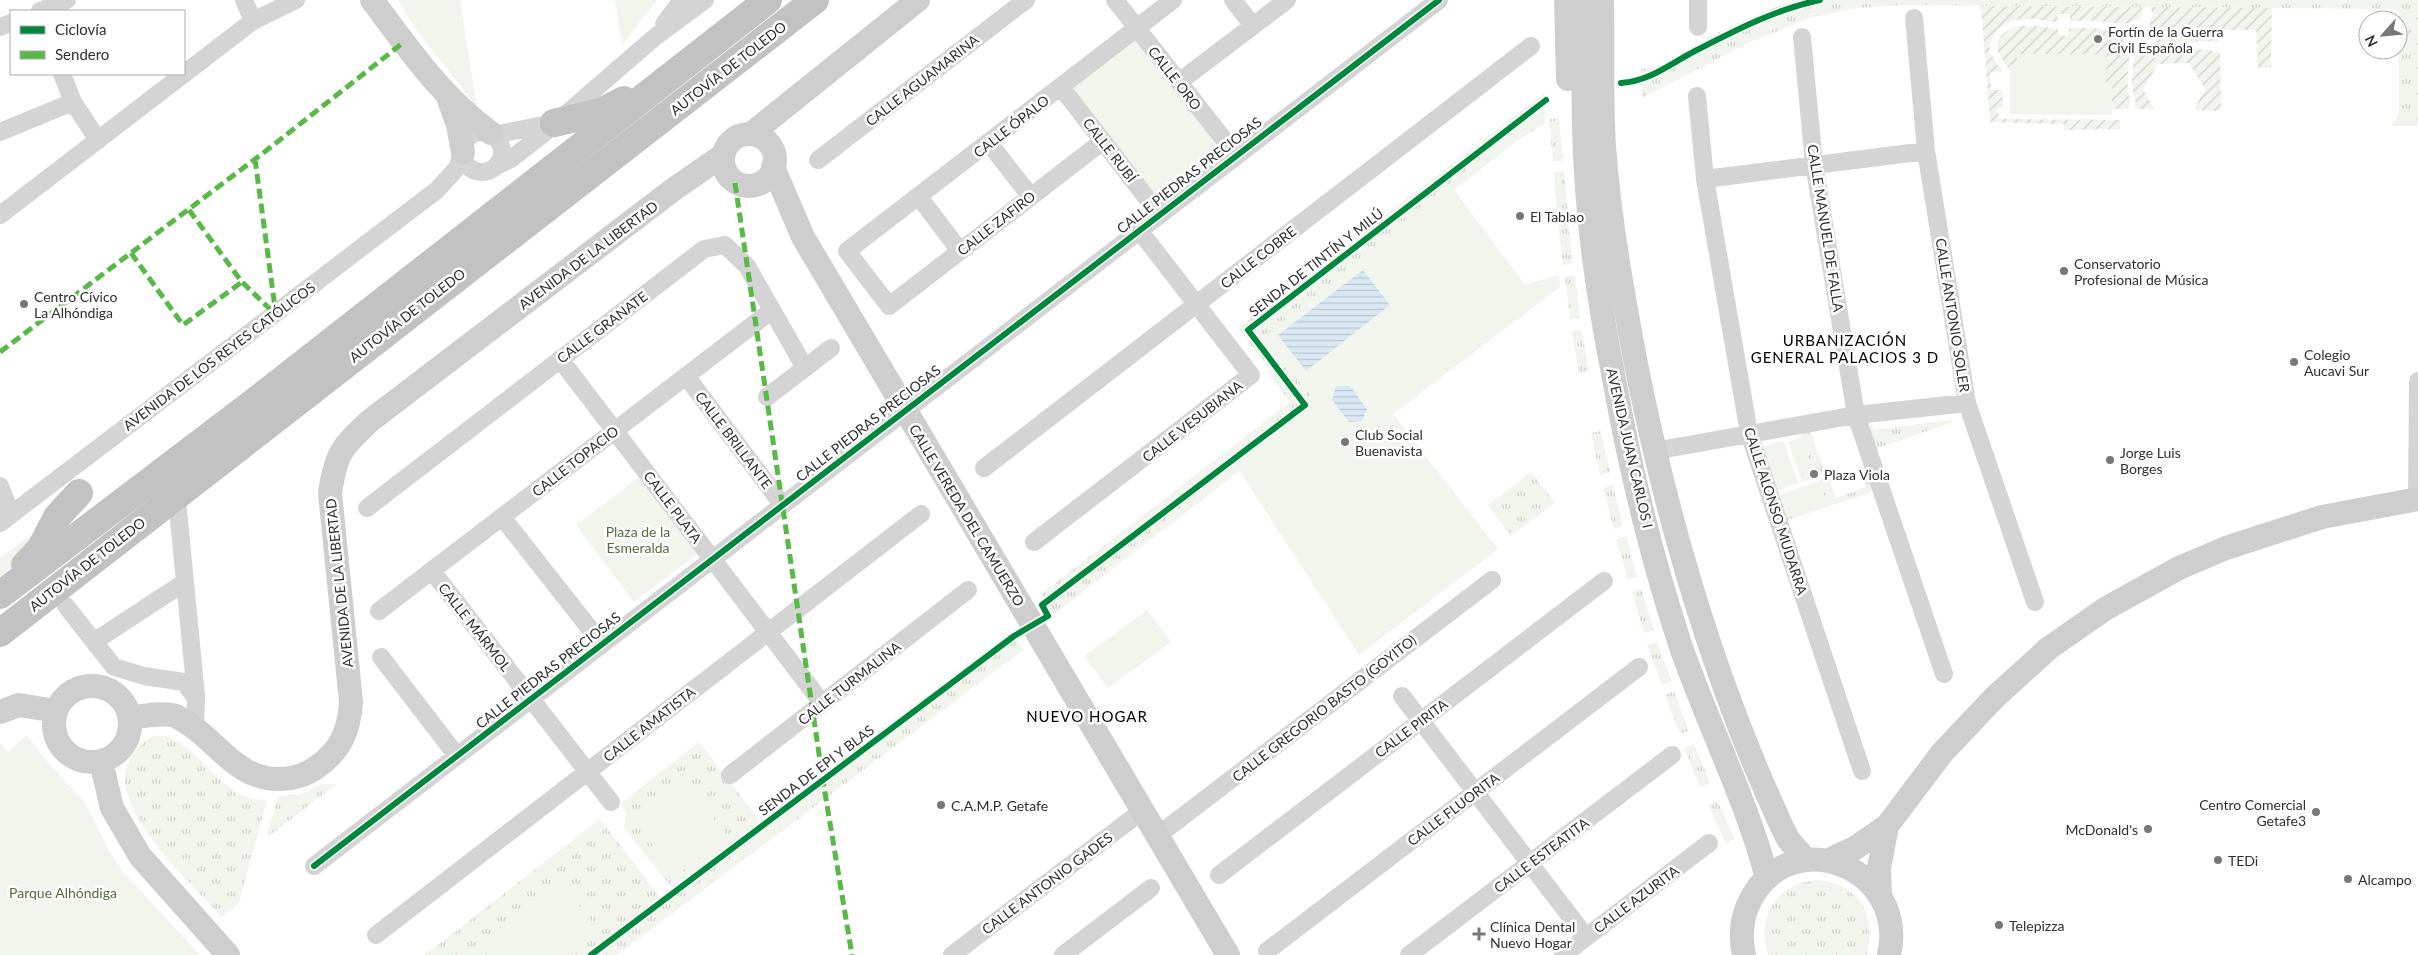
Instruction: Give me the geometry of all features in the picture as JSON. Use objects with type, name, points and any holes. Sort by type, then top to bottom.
[{"type":"highway","name":"AUTOVÍA DE TOLEDO","points":[[0,593],[245,409],[768,0]]},
{"type":"highway","name":"AUTOVÍA DE TOLEDO","points":[[1,632],[230,452],[816,0]]},
{"type":"highway","points":[[554,123],[601,112],[660,84]]},
{"type":"highway","points":[[166,452],[210,424],[245,409]]},
{"type":"highway","points":[[178,510],[230,452]]},
{"type":"highway","points":[[0,593],[41,548],[57,517],[80,493]]},
{"type":"highway","points":[[1,632],[66,606]]},
{"type":"street","points":[[42,10],[67,0]]},
{"type":"street","points":[[244,0],[253,21]]},
{"type":"street","points":[[185,73],[253,21],[296,0]]},
{"type":"street","points":[[372,0],[447,97],[468,117],[501,143],[502,153],[493,168],[480,172],[470,167],[462,153],[456,119],[447,97]]},
{"type":"street","name":"AVENIDA DE LOS REYES CATÓLICOS","points":[[655,36],[682,0]]},
{"type":"street","name":"AVENIDA DE LOS REYES CATÓLICOS","points":[[437,190],[511,159],[590,94],[655,36],[705,0]]},
{"type":"street","points":[[742,183],[723,164],[723,155],[733,140],[751,134],[918,0]]},
{"type":"street","name":"CALLE AGUAMARINA","points":[[818,160],[1026,0]]},
{"type":"street","name":"CALLE ORO","points":[[1114,0],[1236,155]]},
{"type":"street","name":"CALLE ÓPALO","points":[[889,306],[847,251],[1174,0]]},
{"type":"street","points":[[1233,0],[1253,26]]},
{"type":"street","points":[[1179,82],[1287,0]]},
{"type":"street","name":"CALLE PIEDRAS PRECIOSAS","points":[[314,866],[1439,0]]},
{"type":"street","points":[[1566,0],[1570,108],[1589,216]]},
{"type":"street","name":"AVENIDA JUAN CARLOS I","points":[[1583,0],[1585,171],[1589,216],[1600,312],[1625,438],[1655,558],[1680,644],[1712,731],[1756,839],[1767,878]]},
{"type":"street","name":"AVENIDA JUAN CARLOS I","points":[[1602,0],[1604,146],[1623,290],[1654,451],[1680,555],[1706,640],[1736,721],[1788,839],[1817,860]]},
{"type":"street","points":[[1604,146],[1614,100],[1613,0]]},
{"type":"street","points":[[1698,0],[1698,26]]},
{"type":"street","name":"CALLE ANTONIO SOLER","points":[[1914,18],[1926,151],[1968,403],[2035,602]]},
{"type":"street","name":"CALLE MANUEL DE FALLA","points":[[1802,37],[1814,164],[1856,415],[1944,674]]},
{"type":"street","name":"CALLE COBRE","points":[[984,468],[1531,46]]},
{"type":"street","points":[[62,75],[74,102],[98,140]]},
{"type":"street","points":[[0,215],[183,75]]},
{"type":"street","points":[[674,190],[764,181],[773,158],[780,125],[810,86]]},
{"type":"street","name":"CALLE RUBÍ","points":[[1061,87],[1159,214]]},
{"type":"street","name":"CALLE ALONSO MUDARRA","points":[[1698,96],[1705,179],[1749,433],[1862,771]]},
{"type":"street","points":[[0,132],[74,102]]},
{"type":"street","name":"AVENIDA DE LOS REYES CATÓLICOS","points":[[492,134],[554,123]]},
{"type":"street","points":[[462,153],[465,142],[472,135],[484,132],[492,134]]},
{"type":"street","points":[[751,134],[761,137],[773,158]]},
{"type":"street","name":"CALLE ZAFIRO","points":[[889,306],[1103,141]]},
{"type":"street","points":[[989,143],[1031,196]]},
{"type":"street","points":[[1705,179],[1926,151]]},
{"type":"street","name":"AVENIDA DE LOS REYES CATÓLICOS","points":[[6,518],[437,190],[457,168],[462,153]]},
{"type":"street","name":"AVENIDA DE LA LIBERTAD","points":[[130,718],[150,715],[176,716],[195,728],[239,768],[264,779],[287,779],[311,771],[331,757],[345,737],[350,722],[351,702],[330,493],[333,469],[344,445],[372,420],[674,190],[723,155]]},
{"type":"street","name":"CALLE VEREDA DEL CAMUERZO","points":[[773,158],[799,229],[1228,955]]},
{"type":"street","name":"CALLE VEREDA DEL CAMUERZO","points":[[742,183],[778,206],[799,229]]},
{"type":"street","points":[[919,197],[960,251]]},
{"type":"street","name":"CALLE VESUBIANA","points":[[1034,542],[1251,375],[1139,230]]},
{"type":"street","name":"CALLE GRANATE","points":[[367,508],[704,249],[725,245],[747,266],[770,311],[805,368]]},
{"type":"street","name":"CALLE TOPACIO","points":[[379,611],[770,311]]},
{"type":"street","points":[[767,397],[831,348]]},
{"type":"street","name":"CALLE PLATA","points":[[560,359],[769,631],[822,704]]},
{"type":"street","name":"CALLE BRILLANTE","points":[[686,376],[782,504]]},
{"type":"street","points":[[1744,955],[1742,936],[1744,915],[1753,895],[1767,878],[1778,870],[1855,848],[1887,826],[1942,753],[1994,698],[2049,648],[2106,609],[2179,568],[2226,548],[2322,517],[2418,499],[2418,381]]},
{"type":"street","points":[[1654,451],[1856,415],[1968,403]]},
{"type":"street","points":[[0,486],[6,518]]},
{"type":"street","points":[[178,510],[196,698],[195,728]]},
{"type":"street","name":"CALLE AMATISTA","points":[[376,935],[922,514]]},
{"type":"street","points":[[502,517],[602,644]]},
{"type":"street","name":"CALLE MÁRMOL","points":[[432,571],[611,802]]},
{"type":"street","name":"CALLE GREGORIO BASTO (GOYITO)","points":[[1157,836],[1492,580]]},
{"type":"street","name":"CALLE PIRITA","points":[[1219,875],[1604,581]]},
{"type":"street","points":[[96,641],[184,582]]},
{"type":"street","name":"CALLE TURMALINA","points":[[730,775],[968,590]]},
{"type":"street","points":[[66,606],[96,641],[114,667],[144,676],[184,682],[196,698]]},
{"type":"street","points":[[382,657],[457,756]]},
{"type":"street","name":"CALLE FLUORITA","points":[[1267,951],[1639,667]]},
{"type":"street","points":[[88,686],[100,687],[119,698],[130,718],[129,735],[126,743],[112,757],[102,761],[84,762],[74,758],[64,750],[57,740],[54,727],[56,711],[64,698],[76,689],[88,686]]},
{"type":"street","points":[[1402,696],[1586,937]]},
{"type":"street","points":[[0,712],[19,705],[56,711]]},
{"type":"street","name":"CALLE ESTEATITA","points":[[1420,952],[1530,863],[1672,755]]},
{"type":"street","points":[[102,761],[112,808],[140,856],[228,955]]},
{"type":"street","name":"CALLE ANTONIO GADES","points":[[952,955],[1142,810]]},
{"type":"street","points":[[1887,826],[1878,868],[1880,894],[1891,922],[1892,939],[1889,955]]},
{"type":"street","name":"CALLE AZURITA","points":[[1563,955],[1709,843]]},
{"type":"street","points":[[1817,860],[1851,869],[1867,879],[1880,894]]},
{"type":"street","points":[[1063,955],[1151,888]]},
{"type":"green space","points":[[398,0],[460,0],[477,107],[415,28]]},
{"type":"green space","points":[[615,0],[657,0],[622,45]]},
{"type":"green space","points":[[1795,0],[2418,0],[2418,126],[2391,126],[2399,115],[2399,60],[2408,60],[2408,10],[2399,9],[1902,5],[1856,8],[1809,18],[1748,43],[1642,98],[1641,69],[1669,61],[1704,40],[1754,16]]},
{"type":"green space","points":[[1981,6],[2142,7],[2143,14],[2139,19],[2125,24],[2090,21],[2070,22],[2070,14],[2058,14],[2058,23],[2033,19],[2016,20],[2008,22],[2001,27],[1995,33],[1990,44],[1991,54],[2002,72],[1990,72],[1991,90],[2002,90],[2003,107],[1997,108],[1999,119],[2120,120],[2120,129],[2064,130],[2064,124],[1990,122]]},
{"type":"green space","points":[[2150,7],[2272,8],[2271,67],[2258,68],[2256,30],[2221,30],[2219,42],[2201,41],[2166,45],[2155,42],[2155,32],[2149,23],[2153,14]]},
{"type":"green space","points":[[2018,26],[2058,29],[2058,35],[2068,36],[2069,29],[2082,28],[2103,30],[2122,35],[2129,53],[2128,82],[2131,100],[2128,109],[2112,109],[2112,84],[2106,84],[2106,54],[2017,54],[2017,70],[2010,70],[2000,56],[1998,44],[2003,34]]},
{"type":"green space","points":[[1133,39],[1137,39],[1223,149],[1223,154],[1161,203],[1071,87]]},
{"type":"green space","points":[[2150,48],[2167,53],[2201,49],[2220,53],[2221,111],[2194,110],[2205,89],[2189,63],[2158,64],[2143,89],[2154,109],[2135,109],[2132,84],[2135,58],[2138,51],[2146,51]]},
{"type":"green space","points":[[2017,54],[2106,54],[2106,84],[2112,84],[2112,115],[2010,114],[2010,70],[2017,69]]},
{"type":"green space","points":[[1544,93],[1545,123],[1517,141],[1454,190],[1525,285],[1559,275],[1560,287],[1321,408],[1053,615],[1041,594],[1290,402],[1267,372],[1270,370],[1238,328]]},
{"type":"green space","points":[[1559,118],[1563,161],[1553,161],[1549,119]]},
{"type":"green space","points":[[1564,171],[1568,213],[1557,214],[1554,172]]},
{"type":"green space","name":"Club Social Buenavista","points":[[1454,190],[1525,285],[1559,275],[1560,287],[1393,414],[1498,549],[1359,655],[1239,470],[1320,408],[1264,336]]},
{"type":"green space","points":[[1568,222],[1573,264],[1563,265],[1558,223]]},
{"type":"green space","points":[[1575,276],[1580,318],[1570,319],[1565,277]]},
{"type":"green space","points":[[1582,330],[1589,372],[1579,373],[1572,331]]},
{"type":"green space","points":[[1951,420],[1953,422],[1876,450],[1869,428],[1872,423],[1873,430]]},
{"type":"green space","points":[[1601,431],[1610,473],[1600,475],[1591,433]]},
{"type":"green space","points":[[1810,431],[1825,471],[1814,475],[1800,433]]},
{"type":"green space","points":[[1801,437],[1815,477],[1802,482],[1788,442]]},
{"type":"green space","points":[[1783,440],[1798,483],[1777,491],[1761,448]]},
{"type":"green space","points":[[1531,472],[1555,503],[1511,536],[1488,505]]},
{"type":"green space","name":"Plaza de la Esmeralda","points":[[642,475],[700,552],[634,602],[576,525]]},
{"type":"green space","points":[[1828,476],[1836,498],[1866,487],[1865,482],[1871,480],[1873,485],[1869,493],[1787,520],[1785,516],[1826,502],[1819,480]]},
{"type":"green space","points":[[1819,481],[1826,502],[1786,516],[1779,495]]},
{"type":"green space","points":[[1613,485],[1623,526],[1614,529],[1603,488]]},
{"type":"green space","points":[[31,535],[35,541],[31,549],[0,576],[0,558]]},
{"type":"green space","points":[[1626,536],[1637,577],[1628,580],[1616,539]]},
{"type":"green space","points":[[1641,589],[1654,630],[1644,633],[1632,592]]},
{"type":"green space","points":[[1147,610],[1171,642],[1108,688],[1084,656]]},
{"type":"green space","points":[[1012,631],[1023,650],[617,955],[425,955],[600,819],[660,897],[672,888],[624,828],[626,812],[620,804],[699,742],[760,821]]},
{"type":"green space","points":[[1657,642],[1672,682],[1662,685],[1647,645]]},
{"type":"green space","points":[[1674,691],[1689,731],[1680,734],[1665,695]]},
{"type":"green space","name":"Parque Alhóndiga","points":[[27,735],[43,757],[86,804],[109,851],[123,872],[200,955],[0,955],[0,743],[8,752]]},
{"type":"green space","points":[[152,736],[169,737],[183,745],[238,793],[252,798],[267,800],[239,903],[222,917],[162,852],[136,814],[128,795],[125,777],[127,765],[138,748]]},
{"type":"green space","points":[[1694,744],[1710,783],[1700,787],[1684,748]]},
{"type":"green space","points":[[685,782],[727,836],[676,876],[634,821]]},
{"type":"green space","points":[[322,784],[337,784],[269,836],[267,833],[278,797],[302,794]]},
{"type":"green space","points":[[1717,800],[1735,839],[1726,843],[1708,805]]},
{"type":"green space","points":[[1817,880],[1832,882],[1844,888],[1862,904],[1867,915],[1869,927],[1867,955],[1768,955],[1765,927],[1767,915],[1773,904],[1780,895],[1790,888]]},
{"type":"green space","points":[[563,885],[595,926],[557,955],[496,955],[487,943]]},
{"type":"shaded area","points":[[1363,270],[1390,305],[1306,371],[1278,335]]},
{"type":"shaded area","points":[[1336,386],[1350,386],[1367,409],[1362,421],[1349,422],[1332,400]]},
{"type":"marked path","points":[[0,352],[267,150],[404,42]]},
{"type":"marked path","points":[[255,159],[276,315]]},
{"type":"marked path","points":[[735,183],[823,781],[852,955]]},
{"type":"marked path","points":[[189,210],[242,282],[276,315]]},
{"type":"marked path","points":[[131,253],[183,325],[242,282]]},
{"type":"cycle path","points":[[314,866],[1439,0]]},
{"type":"cycle path","points":[[1621,83],[1641,79],[1660,71],[1695,51],[1756,21],[1787,9],[1820,0]]},
{"type":"cycle path","name":"SENDA DE TINTÍN Y MILÚ","points":[[591,955],[1014,636],[1048,616],[1042,605],[1305,405],[1248,330],[1546,100]]},
{"type":"place","name":"Fortín de la Guerra Civil Española","points":[[2098,39]]},
{"type":"place","name":"El Tablao","points":[[1520,216]]},
{"type":"place","name":"Conservatorio Profesional de Música","points":[[2064,271]]},
{"type":"place","name":"Centro Cívico La Alhóndiga","points":[[24,304]]},
{"type":"place","name":"Colegio Aucavi Sur","points":[[2294,362]]},
{"type":"place","name":"Club Social Buenavista","points":[[1345,442]]},
{"type":"place","name":"Jorge Luis Borges","points":[[2110,460]]},
{"type":"place","name":"Plaza Viola","points":[[1814,474]]},
{"type":"place","name":"C.A.M.P. Getafe","points":[[941,805]]},
{"type":"place","name":"Centro Comercial Getafe3","points":[[2316,812]]},
{"type":"place","name":"McDonald's","points":[[2148,829]]},
{"type":"place","name":"TEDi","points":[[2218,860]]},
{"type":"place","name":"Alcampo","points":[[2348,879]]},
{"type":"place","name":"Telepizza","points":[[1999,925]]},
{"type":"place","name":"Clínica Dental Nuevo Hogar","points":[[1479,934]]},
{"type":"district","name":"URBANIZACIÓN GENERAL PALACIOS 3 D","points":[[1845,348]]},
{"type":"district","name":"NUEVO HOGAR","points":[[1087,716]]}]
